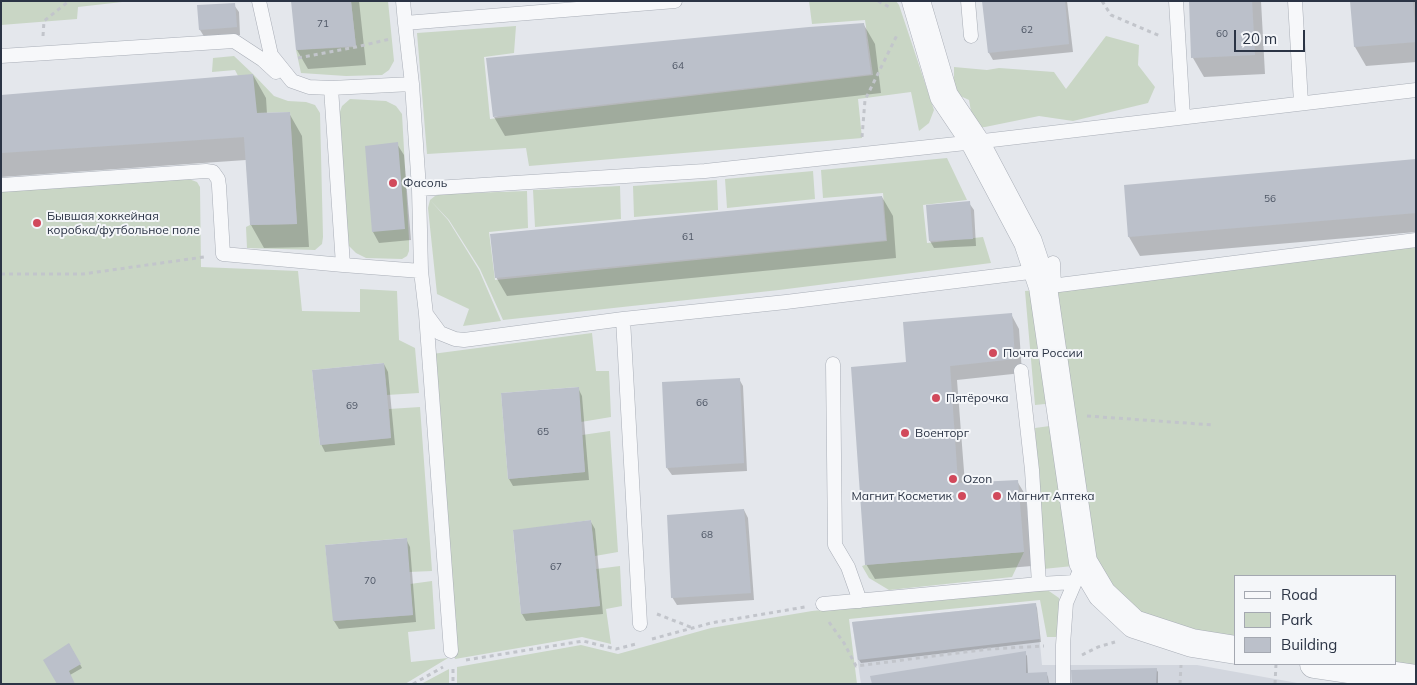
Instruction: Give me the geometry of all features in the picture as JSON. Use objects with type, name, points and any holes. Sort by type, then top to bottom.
[{"type":"street","points":[[916,1],[944,96],[975,142],[1047,277],[1079,572],[1134,624],[1192,643],[1234,650]]},
{"type":"street","points":[[1321,665],[1416,679]]},
{"type":"lane","points":[[259,1],[271,55],[292,81]]},
{"type":"lane","points":[[403,1],[412,84],[419,189],[421,271],[426,314],[451,651]]},
{"type":"lane","points":[[404,23],[676,1]]},
{"type":"lane","points":[[968,1],[971,36]]},
{"type":"lane","points":[[1176,1],[1183,117]]},
{"type":"lane","points":[[1295,1],[1301,103]]},
{"type":"lane","points":[[1,56],[234,41],[292,81],[310,87],[331,88],[412,84]]},
{"type":"lane","points":[[331,88],[343,265]]},
{"type":"lane","points":[[419,189],[705,171],[975,142],[1416,90]]},
{"type":"lane","points":[[1,185],[213,172],[218,178],[219,186],[223,254],[421,271]]},
{"type":"lane","points":[[428,344],[623,319],[1416,240]]},
{"type":"lane","points":[[426,314],[440,333],[455,339],[464,340]]},
{"type":"lane","points":[[623,319],[640,624]]},
{"type":"lane","points":[[833,364],[835,545],[848,567],[860,600]]},
{"type":"lane","points":[[1021,371],[1032,470],[1039,584]]},
{"type":"lane","points":[[823,604],[1039,584],[1079,572]]},
{"type":"lane","points":[[1063,684],[1062,645],[1066,603],[1079,572]]},
{"type":"path","points":[[44,21],[69,1]]},
{"type":"path","points":[[1102,1],[1111,14],[1178,44]]},
{"type":"path","points":[[860,154],[865,100],[902,25]]},
{"type":"path","points":[[295,58],[390,39]]},
{"type":"path","points":[[1,274],[83,274],[223,254]]},
{"type":"path","points":[[1061,414],[1214,425]]},
{"type":"path","points":[[640,608],[694,628]]},
{"type":"path","points":[[827,620],[844,643],[856,666],[989,649],[1062,645]]},
{"type":"path","points":[[1063,664],[1098,647],[1151,630]]},
{"type":"path","points":[[1275,684],[1276,665]]},
{"type":"path","points":[[413,684],[446,666]]},
{"type":"shaded area","points":[[1036,603],[1042,665],[1197,665],[1303,684],[861,684],[852,622]]},
{"type":"green space","points":[[1,1],[131,1],[78,7],[77,19],[1,25]]},
{"type":"green space","points":[[351,1],[388,1],[394,61],[389,70],[382,75],[346,76],[301,73],[296,50],[356,47]]},
{"type":"green space","points":[[809,1],[896,1],[899,5],[934,110],[929,123],[919,131],[911,92],[858,99],[862,138],[529,166],[526,148],[427,154],[417,33],[516,26],[514,53],[484,57],[490,119],[873,75],[865,20],[812,24]]},
{"type":"green space","points":[[1106,36],[1139,45],[1138,65],[1155,87],[1148,103],[1073,121],[1039,116],[974,128],[969,100],[954,93],[954,67],[1054,72],[1066,89]]},
{"type":"green space","points":[[234,56],[274,96],[288,101],[306,102],[315,105],[320,113],[323,237],[322,244],[315,250],[247,248],[246,227],[250,225],[297,224],[290,112],[257,113],[235,70],[212,72],[213,58]]},
{"type":"green space","points":[[350,99],[386,101],[396,106],[402,114],[409,251],[407,256],[402,259],[366,258],[356,253],[348,245],[338,117],[342,106]]},
{"type":"green space","points":[[947,158],[967,200],[923,205],[927,243],[983,237],[991,263],[779,290],[503,320],[480,269],[449,220],[430,200],[441,194],[527,191],[528,228],[489,232],[495,280],[887,241],[883,193],[823,198],[821,170]]},
{"type":"green space","points":[[813,171],[815,199],[727,208],[725,179]]},
{"type":"green space","points":[[189,179],[197,182],[200,187],[201,267],[298,271],[302,311],[360,312],[360,289],[397,291],[399,340],[415,348],[419,393],[387,395],[384,363],[312,370],[320,445],[391,438],[389,409],[420,407],[432,571],[409,572],[406,538],[325,545],[334,621],[413,615],[410,584],[432,581],[435,629],[408,632],[411,662],[448,658],[405,684],[1,684],[1,189]]},
{"type":"green space","points":[[717,180],[718,210],[634,217],[633,186]]},
{"type":"green space","points":[[620,186],[621,219],[535,227],[533,190]]},
{"type":"green space","points":[[430,200],[448,220],[479,270],[501,321],[463,326],[469,309],[437,294],[428,208]]},
{"type":"green space","points":[[1416,243],[1416,676],[1397,665],[1397,575],[1234,575],[1234,646],[1136,622],[1086,560],[1045,289]]},
{"type":"green space","points":[[1039,290],[1055,403],[1035,405],[1025,291]]},
{"type":"green space","points":[[592,333],[596,371],[609,371],[611,417],[581,422],[578,387],[501,393],[508,479],[585,472],[582,435],[610,431],[618,552],[595,556],[591,520],[513,531],[521,614],[600,606],[596,569],[620,566],[622,606],[606,609],[611,644],[582,637],[455,659],[432,354]]},
{"type":"green space","points":[[1057,425],[1073,566],[1043,569],[1035,428]]},
{"type":"green space","points":[[1024,552],[1012,577],[889,590],[869,578],[862,566],[865,565]]},
{"type":"green space","points":[[1046,589],[1059,598],[1059,637],[1047,637],[1040,600],[849,619],[857,684],[457,684],[457,667],[581,645],[618,654],[711,628],[812,611]]},
{"type":"green space","points":[[449,669],[449,684],[421,684]]},
{"type":"building","points":[[291,1],[351,1],[356,46],[296,50]]},
{"type":"building","points":[[982,1],[1065,1],[1069,44],[988,53]]},
{"type":"building","points":[[1189,1],[1252,1],[1255,55],[1191,58]]},
{"type":"building","points":[[1350,1],[1413,1],[1416,42],[1354,47]]},
{"type":"building","points":[[235,3],[237,27],[199,30],[197,5]]},
{"type":"building","points":[[864,23],[871,74],[493,117],[486,58]]},
{"type":"building","points":[[253,74],[257,113],[290,112],[297,224],[250,225],[244,137],[1,153],[1,95]]},
{"type":"building","points":[[398,142],[405,229],[372,232],[365,146]]},
{"type":"building","points":[[1416,159],[1416,213],[1128,237],[1124,185]]},
{"type":"building","points":[[882,196],[886,240],[495,278],[490,234]]},
{"type":"building","points":[[970,201],[973,239],[929,241],[926,205]]},
{"type":"building","name":"Военторг","points":[[1012,313],[1015,359],[950,366],[958,483],[1018,480],[1024,552],[865,565],[851,367],[906,362],[903,322]]},
{"type":"building","points":[[384,363],[391,438],[320,445],[312,370]]},
{"type":"building","points":[[740,378],[744,463],[666,468],[662,382]]},
{"type":"building","points":[[579,387],[585,472],[508,479],[501,393]]},
{"type":"building","points":[[744,509],[751,593],[671,598],[667,515]]},
{"type":"building","points":[[591,520],[600,606],[521,614],[513,530]]},
{"type":"building","points":[[407,538],[413,615],[333,621],[325,545]]},
{"type":"building","points":[[1036,603],[1040,639],[858,660],[852,622]]},
{"type":"building","points":[[69,643],[81,664],[69,671],[75,684],[57,684],[43,660]]},
{"type":"building","points":[[1026,651],[1026,673],[1047,672],[1048,684],[872,684],[870,676]]},
{"type":"building","points":[[1157,668],[1156,684],[1072,684],[1071,670]]},
{"type":"place","name":"Фасоль","points":[[393,183]]},
{"type":"place","name":"Бывшая хоккейная коробка/футбольное поле","points":[[37,223]]},
{"type":"place","name":"Почта России","points":[[993,353]]},
{"type":"place","name":"Пятёрочка","points":[[936,398]]},
{"type":"place","name":"Военторг","points":[[905,433]]},
{"type":"place","name":"Ozon","points":[[953,479]]},
{"type":"place","name":"Магнит Косметик","points":[[962,496]]},
{"type":"place","name":"Магнит Аптека","points":[[997,496]]}]
